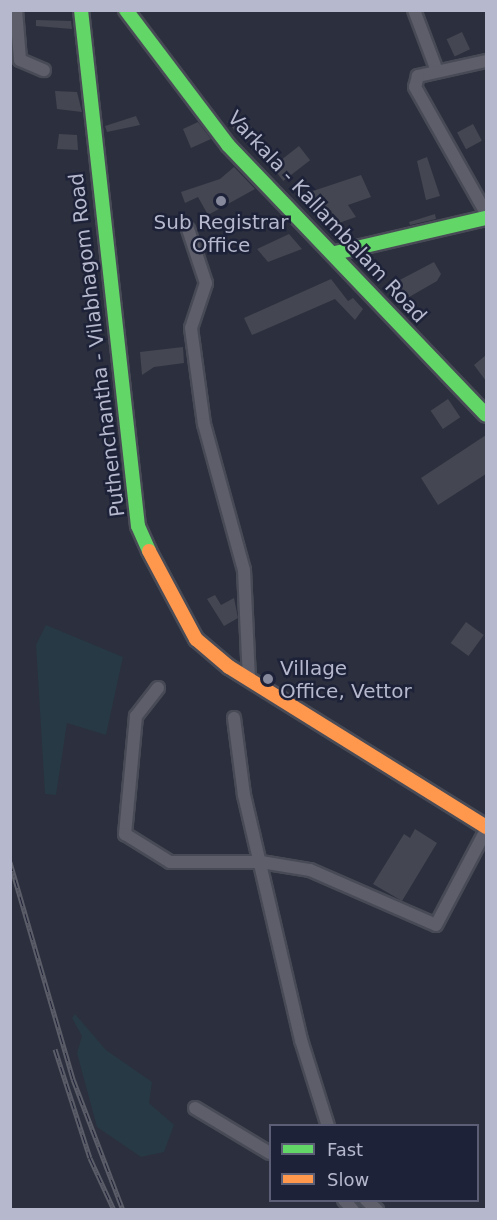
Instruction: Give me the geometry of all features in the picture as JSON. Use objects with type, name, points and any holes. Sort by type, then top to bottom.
[{"type":"main road","name":"Puthenchantha - Vilabhagom Road","points":[[81,10],[138,526],[195,639],[249,679],[486,829]]},
{"type":"main road","name":"Varkala - Kallambalam Road","points":[[126,10],[228,145],[335,253],[486,415]]},
{"type":"main road","points":[[335,253],[486,218]]},
{"type":"street","points":[[16,10],[20,60],[44,70]]},
{"type":"street","points":[[414,10],[437,71]]},
{"type":"street","points":[[486,61],[418,76],[415,87],[486,213]]},
{"type":"street","points":[[188,229],[206,283],[191,328],[202,413],[244,570],[249,679]]},
{"type":"street","points":[[158,688],[136,716],[125,834],[170,862],[261,862],[310,870],[436,925],[486,829]]},
{"type":"street","points":[[234,718],[244,795],[301,1041],[328,1124]]},
{"type":"street","points":[[195,1108],[269,1152]]},
{"type":"shaded area","points":[[46,625],[123,657],[106,735],[67,723],[56,795],[45,794],[36,645]]},
{"type":"shaded area","points":[[75,1014],[106,1050],[152,1082],[149,1103],[174,1125],[164,1152],[141,1157],[97,1127],[77,1053],[82,1036],[72,1018]]},
{"type":"building","points":[[36,20],[71,21],[72,29],[36,26]]},
{"type":"building","points":[[462,32],[470,49],[455,56],[447,39]]},
{"type":"building","points":[[55,91],[77,92],[82,112],[57,109]]},
{"type":"building","points":[[136,116],[140,125],[107,132],[105,126]]},
{"type":"building","points":[[242,116],[252,128],[241,137],[227,122]]},
{"type":"building","points":[[198,122],[211,139],[191,148],[183,129]]},
{"type":"building","points":[[473,124],[482,141],[466,149],[457,132]]},
{"type":"building","points":[[59,134],[77,135],[78,150],[57,149]]},
{"type":"building","points":[[299,146],[310,160],[283,181],[272,167]]},
{"type":"building","points":[[427,157],[440,196],[426,200],[417,161]]},
{"type":"building","points":[[234,167],[255,189],[208,215],[198,197],[185,203],[181,192],[220,179]]},
{"type":"building","points":[[361,175],[371,197],[348,205],[356,217],[336,224],[331,210],[314,215],[304,194]]},
{"type":"building","points":[[435,214],[436,219],[410,225],[409,222]]},
{"type":"building","points":[[289,234],[302,249],[268,262],[257,249]]},
{"type":"building","points":[[434,262],[441,274],[437,281],[404,300],[394,283]]},
{"type":"building","points":[[331,279],[348,301],[353,298],[363,309],[355,320],[335,299],[252,335],[244,318]]},
{"type":"building","points":[[183,347],[184,363],[154,367],[142,375],[140,352]]},
{"type":"building","points":[[486,355],[486,381],[474,365]]},
{"type":"building","points":[[448,399],[460,417],[443,429],[431,411]]},
{"type":"building","points":[[486,435],[486,474],[438,505],[421,478]]},
{"type":"building","points":[[215,595],[221,605],[234,598],[238,618],[224,626],[207,599]]},
{"type":"building","points":[[466,622],[484,635],[469,656],[451,643]]},
{"type":"building","points":[[415,829],[437,843],[402,901],[373,884],[404,834],[410,838]]},
{"type":"railway","points":[[10,862],[73,1079],[123,1210]]},
{"type":"railway","points":[[55,1049],[90,1158],[114,1210]]},
{"type":"traffic: fast","points":[[81,10],[138,526],[149,551]]},
{"type":"traffic: fast","points":[[126,10],[228,145],[486,415]]},
{"type":"traffic: fast","points":[[335,253],[486,218]]},
{"type":"traffic: slow","points":[[149,551],[196,639],[229,667],[486,827]]},
{"type":"place","name":"Sub Registrar Office","points":[[221,201]]},
{"type":"place","name":"Village Office, Vettor","points":[[268,679]]}]
